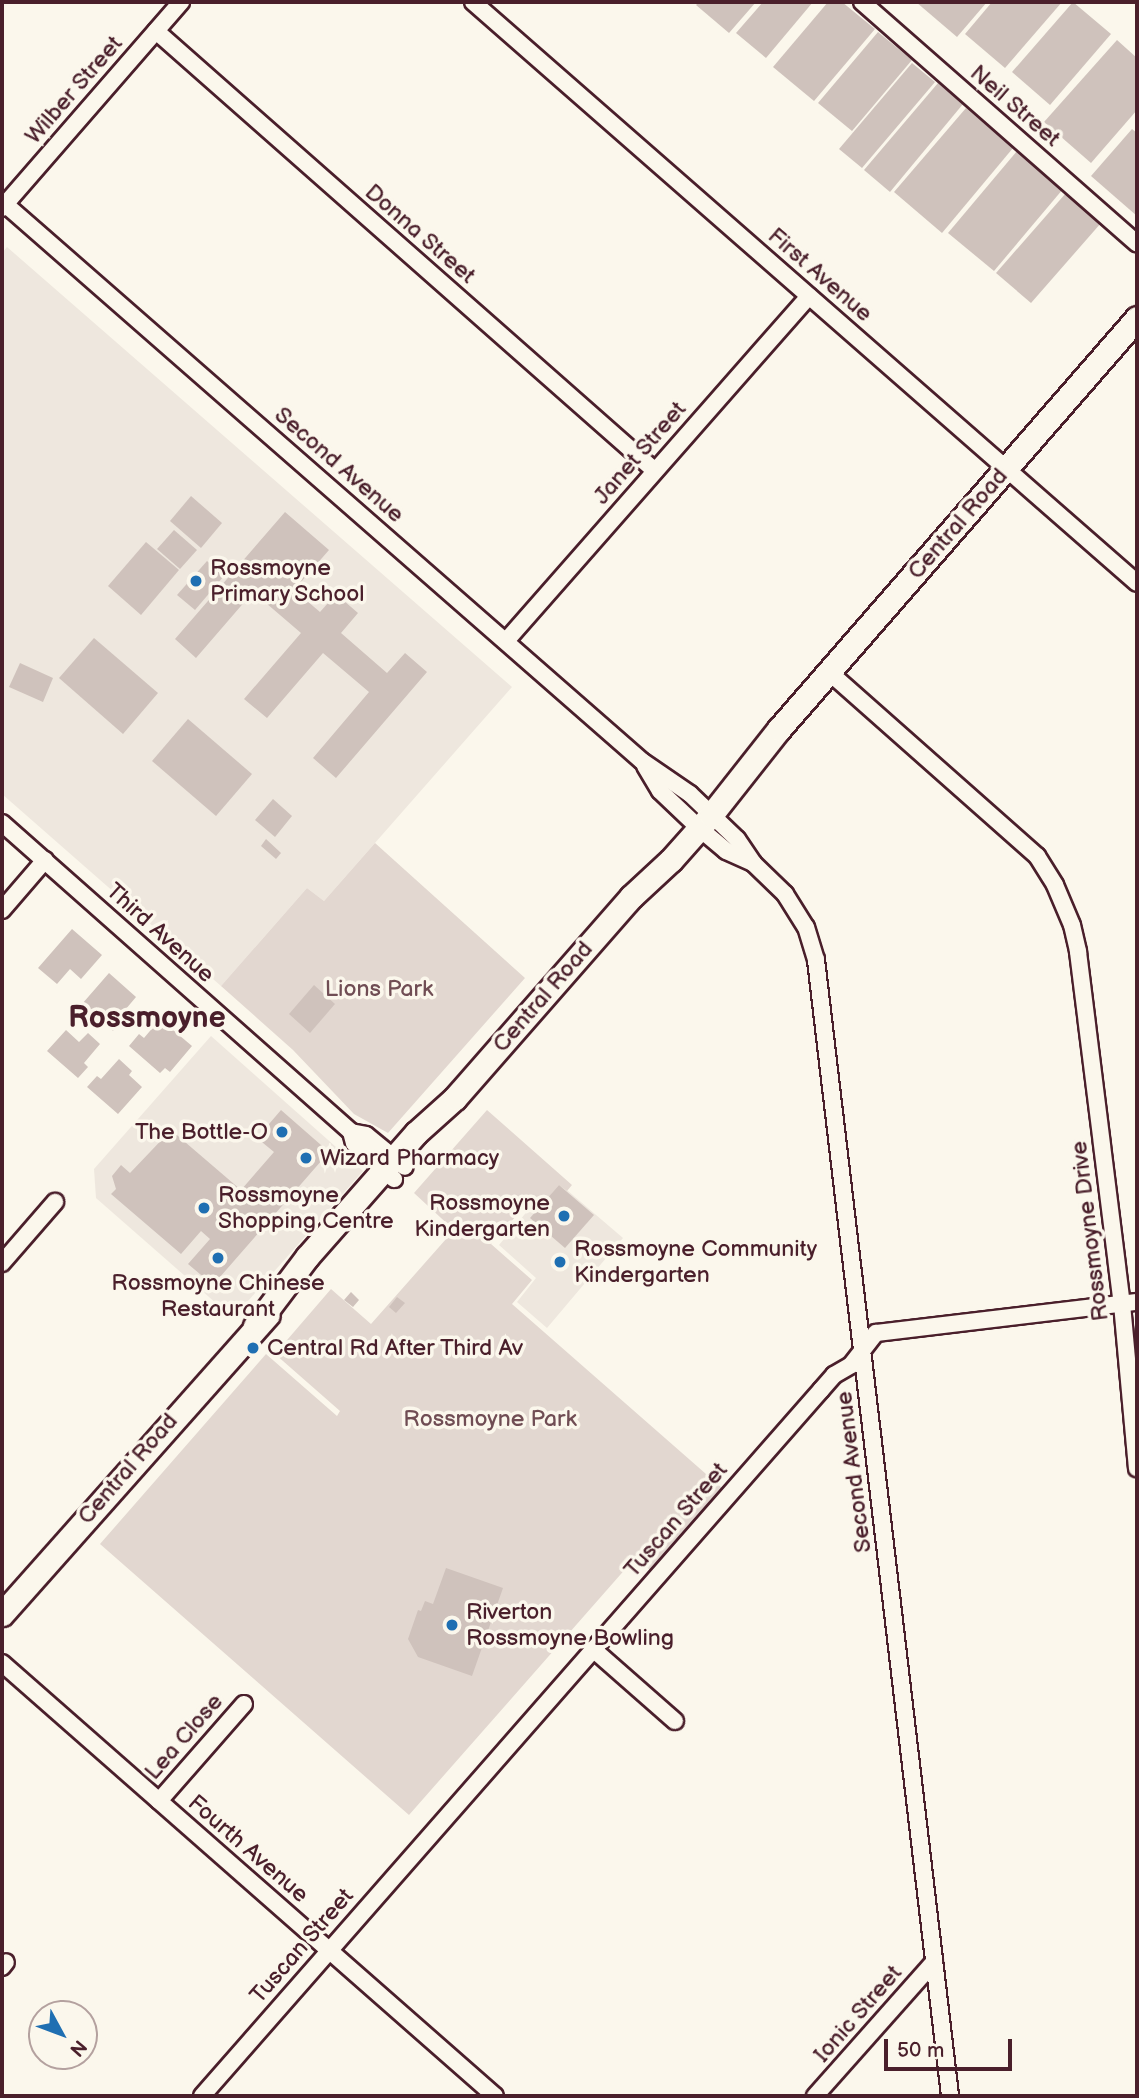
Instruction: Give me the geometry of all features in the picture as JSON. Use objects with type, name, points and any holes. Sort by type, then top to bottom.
[{"type":"street","name":"Wilber Street","points":[[3,206],[181,2]]},
{"type":"street","name":"First Avenue","points":[[473,2],[1137,583]]},
{"type":"street","name":"Neil Street","points":[[862,2],[1137,244]]},
{"type":"street","name":"Donna Street","points":[[156,31],[655,471]]},
{"type":"street","name":"Second Avenue","points":[[3,206],[642,761],[660,791],[737,839],[753,863],[785,894],[806,927],[816,960],[950,2096]]},
{"type":"street","name":"Janet Street","points":[[506,641],[809,296]]},
{"type":"street","name":"Central Road","points":[[2,1614],[255,1326],[309,1276],[394,1168],[428,1140],[456,1098],[631,897],[660,852],[700,816],[741,757],[779,729],[1137,318]]},
{"type":"street","name":"Rossmoyne Drive","points":[[829,672],[1037,856],[1055,885],[1072,925],[1130,1303],[1137,1468]]},
{"type":"street","name":"Third Avenue","points":[[2,822],[351,1132],[355,1143],[394,1168]]},
{"type":"street","points":[[2,910],[45,860]]},
{"type":"street","points":[[2,1262],[55,1202]]},
{"type":"street","name":"Tuscan Street","points":[[202,2096],[827,1382],[850,1365],[876,1333],[1130,1303]]},
{"type":"street","points":[[593,1649],[675,1721]]},
{"type":"street","name":"Fourth Avenue","points":[[2,1663],[495,2096]]},
{"type":"street","name":"Lea Close","points":[[159,1801],[244,1704]]},
{"type":"street","name":"Ionic Street","points":[[815,2096],[934,1962]]},
{"type":"shaded area","name":"Rossmoyne Primary School","points":[[7,247],[512,687],[324,901],[307,888],[221,986],[2,794],[2,253]]},
{"type":"shaded area","points":[[211,1036],[363,1171],[233,1318],[96,1198],[94,1169]]},
{"type":"shaded area","name":"Rossmoyne Community Kindergarten","points":[[554,1179],[623,1238],[547,1328],[517,1302],[536,1278],[499,1245]]},
{"type":"green space","name":"Lions Park","points":[[375,843],[525,978],[388,1133],[354,1114],[293,1050],[221,986],[307,888],[324,901]]},
{"type":"green space","name":"Rossmoyne Park","points":[[487,1110],[572,1185],[567,1191],[559,1185],[538,1209],[526,1205],[491,1244],[532,1280],[512,1304],[722,1488],[650,1570],[635,1558],[409,1815],[100,1544],[266,1354],[337,1416],[340,1411],[275,1354],[331,1289],[371,1324],[454,1230],[414,1193]]},
{"type":"building","points":[[699,2],[756,2],[729,33],[696,5]]},
{"type":"building","points":[[763,2],[813,2],[766,58],[736,33]]},
{"type":"building","points":[[828,2],[842,2],[875,29],[814,101],[773,67]]},
{"type":"building","points":[[916,2],[987,2],[957,37]]},
{"type":"building","points":[[992,2],[1062,2],[1005,68],[965,34]]},
{"type":"building","points":[[1073,2],[1111,34],[1050,105],[1012,72]]},
{"type":"building","points":[[878,32],[912,60],[852,131],[818,103]]},
{"type":"building","points":[[1117,40],[1137,58],[1137,110],[1091,163],[1044,122]]},
{"type":"building","points":[[912,63],[935,82],[862,168],[839,149]]},
{"type":"building","points":[[938,83],[963,104],[890,192],[864,170]]},
{"type":"building","points":[[966,108],[1013,148],[942,233],[894,192]]},
{"type":"building","points":[[1132,129],[1137,133],[1137,216],[1091,176]]},
{"type":"building","points":[[1017,151],[1063,189],[994,271],[948,233]]},
{"type":"building","points":[[1066,193],[1101,223],[1031,303],[996,273]]},
{"type":"building","points":[[191,496],[222,523],[201,548],[170,521]]},
{"type":"building","points":[[285,512],[329,550],[294,590],[320,612],[336,594],[358,613],[341,633],[387,673],[405,653],[427,672],[336,778],[313,758],[369,692],[323,653],[267,718],[244,699],[301,633],[253,592],[196,658],[175,639]]},
{"type":"building","points":[[174,530],[197,550],[180,569],[157,549]]},
{"type":"building","points":[[146,542],[179,570],[141,615],[108,586]]},
{"type":"building","points":[[207,561],[224,576],[195,610],[177,595]]},
{"type":"building","points":[[94,638],[158,693],[123,734],[59,678]]},
{"type":"building","points":[[20,663],[53,678],[43,702],[9,687]]},
{"type":"building","points":[[188,719],[252,774],[216,816],[152,761]]},
{"type":"building","points":[[273,799],[292,816],[275,837],[255,820]]},
{"type":"building","points":[[266,839],[281,853],[276,859],[261,846]]},
{"type":"building","points":[[72,929],[102,955],[81,979],[70,969],[57,984],[38,968]]},
{"type":"building","points":[[109,973],[136,997],[120,1016],[124,1019],[113,1031],[82,1004]]},
{"type":"building","points":[[314,985],[335,1004],[310,1033],[289,1014]]},
{"type":"building","points":[[160,1019],[192,1046],[170,1072],[165,1068],[160,1073],[129,1046],[139,1034],[144,1038]]},
{"type":"building","points":[[66,1030],[79,1042],[88,1033],[100,1044],[84,1063],[88,1067],[78,1078],[47,1051]]},
{"type":"building","points":[[119,1059],[132,1071],[129,1075],[142,1087],[118,1114],[87,1087],[97,1076],[101,1079]]},
{"type":"building","name":"Rossmoyne Shopping Centre","points":[[281,1110],[329,1152],[213,1285],[188,1264],[210,1239],[201,1231],[181,1254],[111,1194],[116,1189],[112,1176],[121,1165],[130,1173],[171,1130],[241,1190],[274,1152],[257,1138]]},
{"type":"building","points":[[559,1185],[594,1215],[565,1248],[530,1218]]},
{"type":"building","points":[[351,1292],[359,1300],[353,1307],[344,1300]]},
{"type":"building","points":[[397,1297],[405,1303],[396,1313],[389,1307]]},
{"type":"building","name":"Riverton Rossmoyne Bowling","points":[[446,1568],[503,1588],[472,1676],[418,1657],[408,1639],[418,1610],[421,1611],[425,1601],[433,1604]]},
{"type":"place","name":"Rossmoyne Primary School","points":[[196,581]]},
{"type":"place","name":"The Bottle-O","points":[[282,1132]]},
{"type":"place","name":"Wizard Pharmacy","points":[[306,1158]]},
{"type":"place","name":"Rossmoyne Shopping Centre","points":[[204,1208]]},
{"type":"place","name":"Rossmoyne Kindergarten","points":[[564,1216]]},
{"type":"place","name":"Rossmoyne Chinese Restaurant","points":[[218,1258]]},
{"type":"place","name":"Rossmoyne Community Kindergarten","points":[[560,1262]]},
{"type":"place","name":"Central Rd After Third Av","points":[[253,1348]]},
{"type":"place","name":"Riverton Rossmoyne Bowling","points":[[452,1625]]},
{"type":"district","name":"Rossmoyne","points":[[147,1018]]}]
